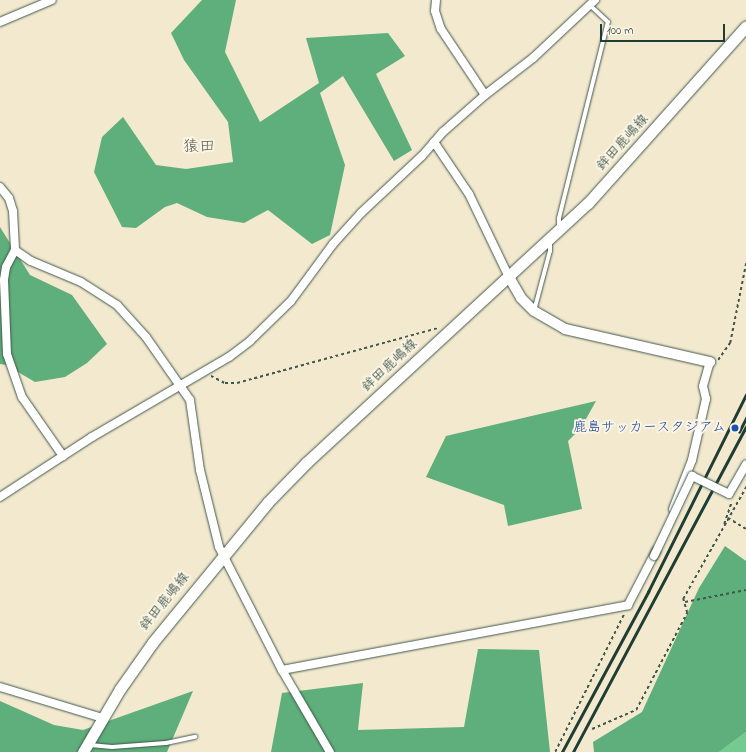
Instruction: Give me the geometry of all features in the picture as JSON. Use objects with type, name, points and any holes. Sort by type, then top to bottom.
[{"type":"main road","name":"鉾田鹿嶋線","points":[[85,748],[153,642],[268,502],[307,462],[559,231],[635,154],[746,26]]},
{"type":"street","points":[[0,22],[52,0]]},
{"type":"street","points":[[436,0],[435,11],[441,29],[485,95]]},
{"type":"street","points":[[0,497],[63,456],[229,357],[265,328],[291,300],[333,244],[434,142],[485,95],[533,58],[592,3]]},
{"type":"street","points":[[434,142],[469,194],[509,277],[521,298],[534,311],[565,329],[579,334],[710,362],[703,386],[706,399],[692,460],[654,556]]},
{"type":"street","points":[[0,188],[10,198],[13,211],[15,250],[6,267],[4,280],[8,354],[22,397],[63,456]]},
{"type":"street","points":[[15,250],[31,261],[81,282],[117,305],[146,337],[190,400],[200,470],[216,537],[223,555],[282,670],[330,752]]},
{"type":"street","points":[[282,670],[628,605],[654,556],[692,476],[730,494],[746,465]]},
{"type":"street","points":[[0,687],[103,718]]},
{"type":"lane","points":[[559,231],[559,218],[608,22],[592,3]]},
{"type":"lane","points":[[534,311],[550,251],[550,239]]},
{"type":"lane","points":[[85,748],[166,743],[195,737]]},
{"type":"path","points":[[710,362],[720,360],[730,343],[746,263]]},
{"type":"path","points":[[204,372],[225,383],[237,383],[439,328],[451,330]]},
{"type":"path","points":[[592,729],[636,710],[687,613],[685,602],[682,599],[746,487]]},
{"type":"path","points":[[722,527],[733,498],[730,494]]},
{"type":"path","points":[[728,518],[746,529]]},
{"type":"path","points":[[685,602],[746,590]]},
{"type":"path","points":[[555,752],[628,605]]},
{"type":"green space","points":[[202,0],[236,0],[225,52],[260,122],[319,83],[306,38],[388,33],[405,56],[376,74],[412,150],[394,161],[343,76],[320,93],[345,165],[330,235],[312,244],[268,210],[244,223],[207,217],[177,203],[165,207],[136,228],[122,227],[94,172],[102,137],[123,117],[156,165],[186,169],[233,162],[228,122],[184,60],[171,33]]},
{"type":"green space","points":[[0,227],[30,275],[72,295],[107,344],[87,363],[65,377],[35,382],[6,365],[0,364]]},
{"type":"green space","points":[[596,401],[581,428],[568,441],[582,509],[508,526],[504,505],[426,477],[446,436]]},
{"type":"green space","points":[[725,546],[746,561],[746,732],[719,752],[594,752],[593,742],[642,712],[699,588]]},
{"type":"green space","points":[[478,649],[539,650],[550,752],[271,752],[282,693],[363,683],[358,730],[464,727]]},
{"type":"green space","points":[[193,691],[167,752],[0,752],[0,701],[54,725],[83,730]]},
{"type":"green space","points":[[746,732],[746,752],[719,752]]},
{"type":"railway","points":[[562,752],[648,592],[746,395]]},
{"type":"railway","points":[[739,432],[746,418]]},
{"type":"railway","points":[[573,752],[746,427]]},
{"type":"place","name":"鹿島サッカースタジアム","points":[[735,428]]},
{"type":"district","name":"猿田","points":[[199,147]]}]
